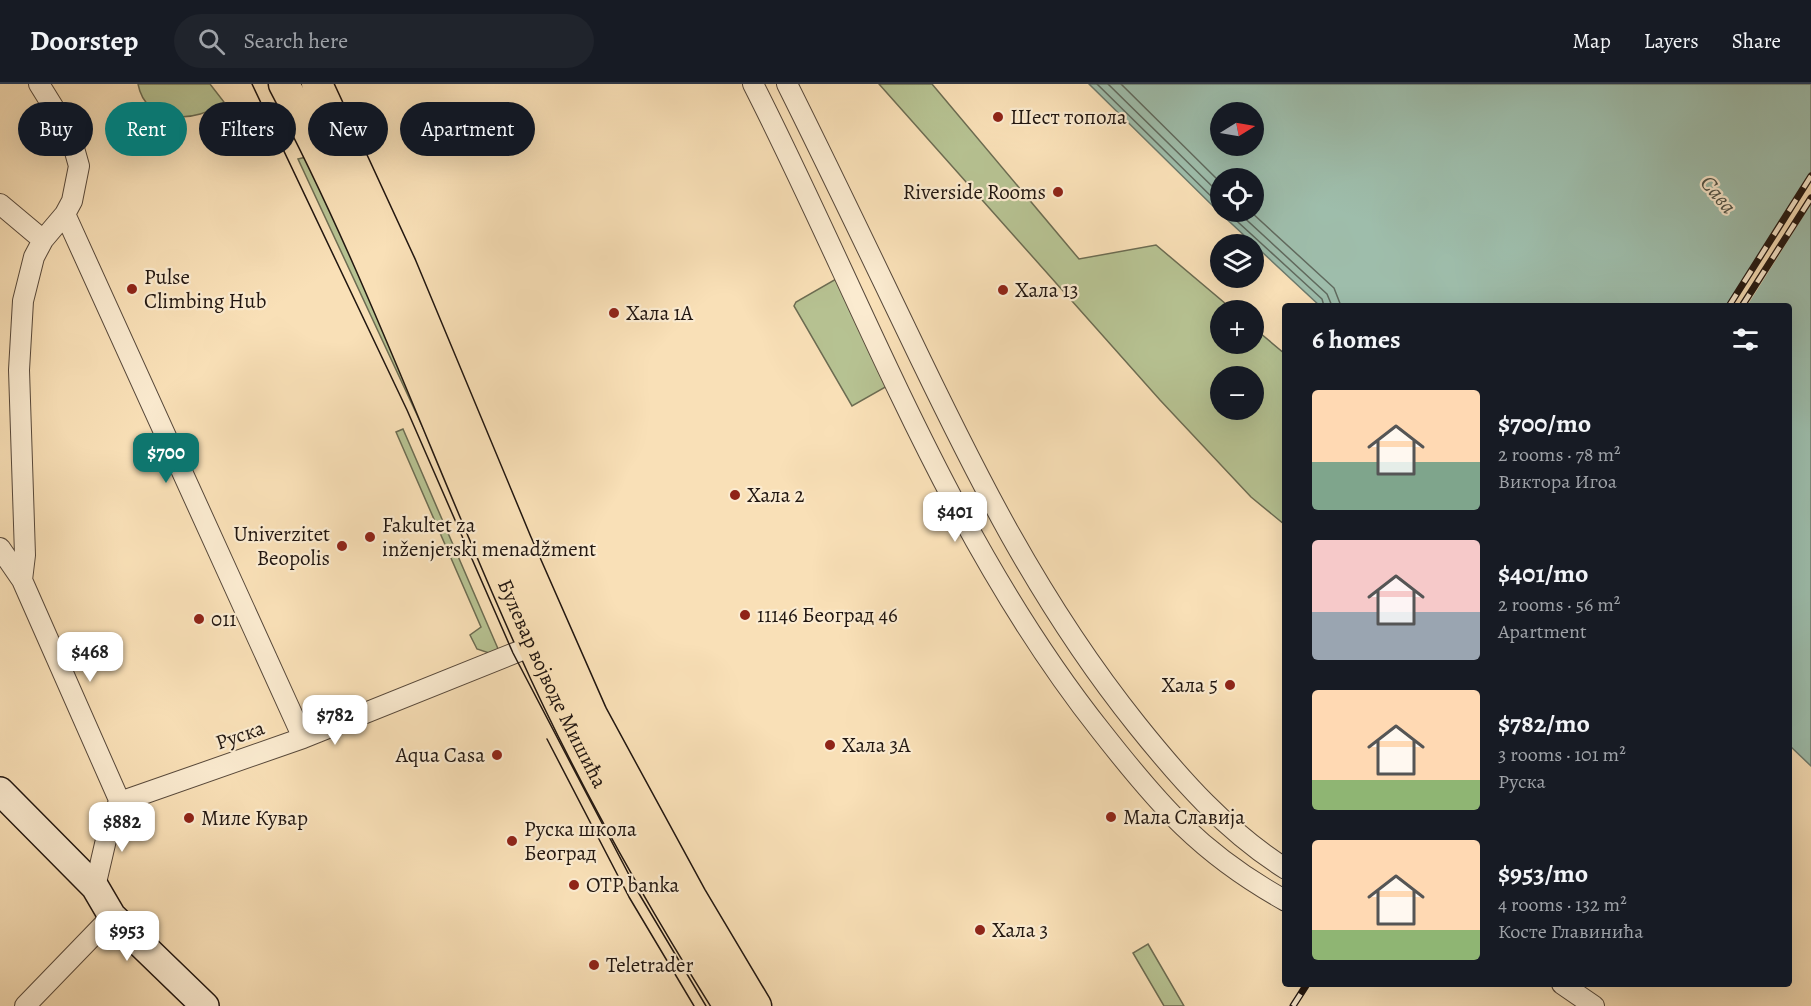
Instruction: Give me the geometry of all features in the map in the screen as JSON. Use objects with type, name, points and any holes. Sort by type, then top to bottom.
[{"type":"main road","name":"Булевар војводе Мишића","points":[[284,84],[330,177],[544,641],[724,956],[756,1006]]},
{"type":"main road","name":"Булевар војводе Мишића","points":[[317,84],[401,266],[544,641],[574,731],[655,883],[729,1006]]},
{"type":"street","points":[[22,580],[25,555],[19,330],[29,275],[43,240],[65,214],[77,184],[78,157],[70,134],[39,84]]},
{"type":"street","points":[[753,84],[947,489],[1025,627],[1089,716],[1160,805],[1223,863],[1250,882],[1282,899]]},
{"type":"street","points":[[787,84],[975,472],[1037,585],[1115,698],[1178,776],[1222,820],[1282,866]]},
{"type":"street","points":[[0,204],[43,240]]},
{"type":"street","points":[[65,214],[303,738]]},
{"type":"street","points":[[0,548],[22,580],[120,802],[112,814],[95,887]]},
{"type":"street","name":"Руска","points":[[120,802],[303,738],[544,641]]},
{"type":"street","points":[[0,791],[95,887],[112,916],[205,1006]]},
{"type":"street","points":[[25,1006],[112,916]]},
{"type":"street","points":[[1566,987],[1594,1006]]},
{"type":"green space","points":[[138,84],[210,84],[224,102],[199,102],[199,114],[187,117],[187,102],[147,102]]},
{"type":"green space","points":[[879,84],[932,84],[1079,259],[1156,245],[1221,300],[1210,300],[1210,354],[1264,354],[1264,336],[1282,351],[1282,523],[1251,497],[1160,400]]},
{"type":"green space","points":[[310,156],[438,460],[298,159]]},
{"type":"green space","points":[[836,279],[889,385],[852,406],[794,306],[796,302]]},
{"type":"green space","points":[[403,429],[499,651],[492,654],[477,649],[470,635],[481,627],[396,432]]},
{"type":"green space","points":[[1148,944],[1184,1006],[1164,1006],[1133,953]]},
{"type":"water","name":"Сава","points":[[1089,84],[1811,84],[1811,766],[1792,748],[1792,303],[1317,303],[1264,254],[1264,234],[1243,234],[1230,222],[1264,222],[1264,168],[1210,168],[1210,203]]},
{"type":"pier","points":[[1811,174],[1811,204],[1749,303],[1728,303]]},
{"type":"tram line","points":[[252,84],[407,410],[513,653],[638,892],[706,1006]]},
{"type":"tram line","points":[[547,739],[629,897],[694,1006]]},
{"type":"railway","points":[[1731,303],[1811,176]]},
{"type":"railway","points":[[1744,303],[1811,198]]},
{"type":"railway","points":[[1293,1006],[1305,987]]},
{"type":"place","name":"Шест топола","points":[[998,117]]},
{"type":"place","name":"Riverside Rooms","points":[[1058,192]]},
{"type":"place","name":"Pulse Climbing Hub","points":[[132,289]]},
{"type":"place","name":"Хала 13","points":[[1003,290]]},
{"type":"place","name":"Хала 1А","points":[[614,313]]},
{"type":"place","name":"Хала 2","points":[[735,495]]},
{"type":"place","name":"Fakultet za inženjerski menadžment","points":[[370,537]]},
{"type":"place","name":"Univerzitet Beopolis","points":[[342,546]]},
{"type":"place","name":"11146 Београд 46","points":[[745,615]]},
{"type":"place","name":"011","points":[[199,619]]},
{"type":"place","name":"Хала 5","points":[[1230,685]]},
{"type":"place","name":"Хала 3А","points":[[830,745]]},
{"type":"place","name":"Aqua Casa","points":[[497,755]]},
{"type":"place","name":"Мала Славија","points":[[1111,817]]},
{"type":"place","name":"Миле Кувар","points":[[189,818]]},
{"type":"place","name":"Руска школа Београд","points":[[512,841]]},
{"type":"place","name":"OTP banka","points":[[574,885]]},
{"type":"place","name":"Хала 3","points":[[980,930]]},
{"type":"place","name":"Teletrader","points":[[594,965]]}]
